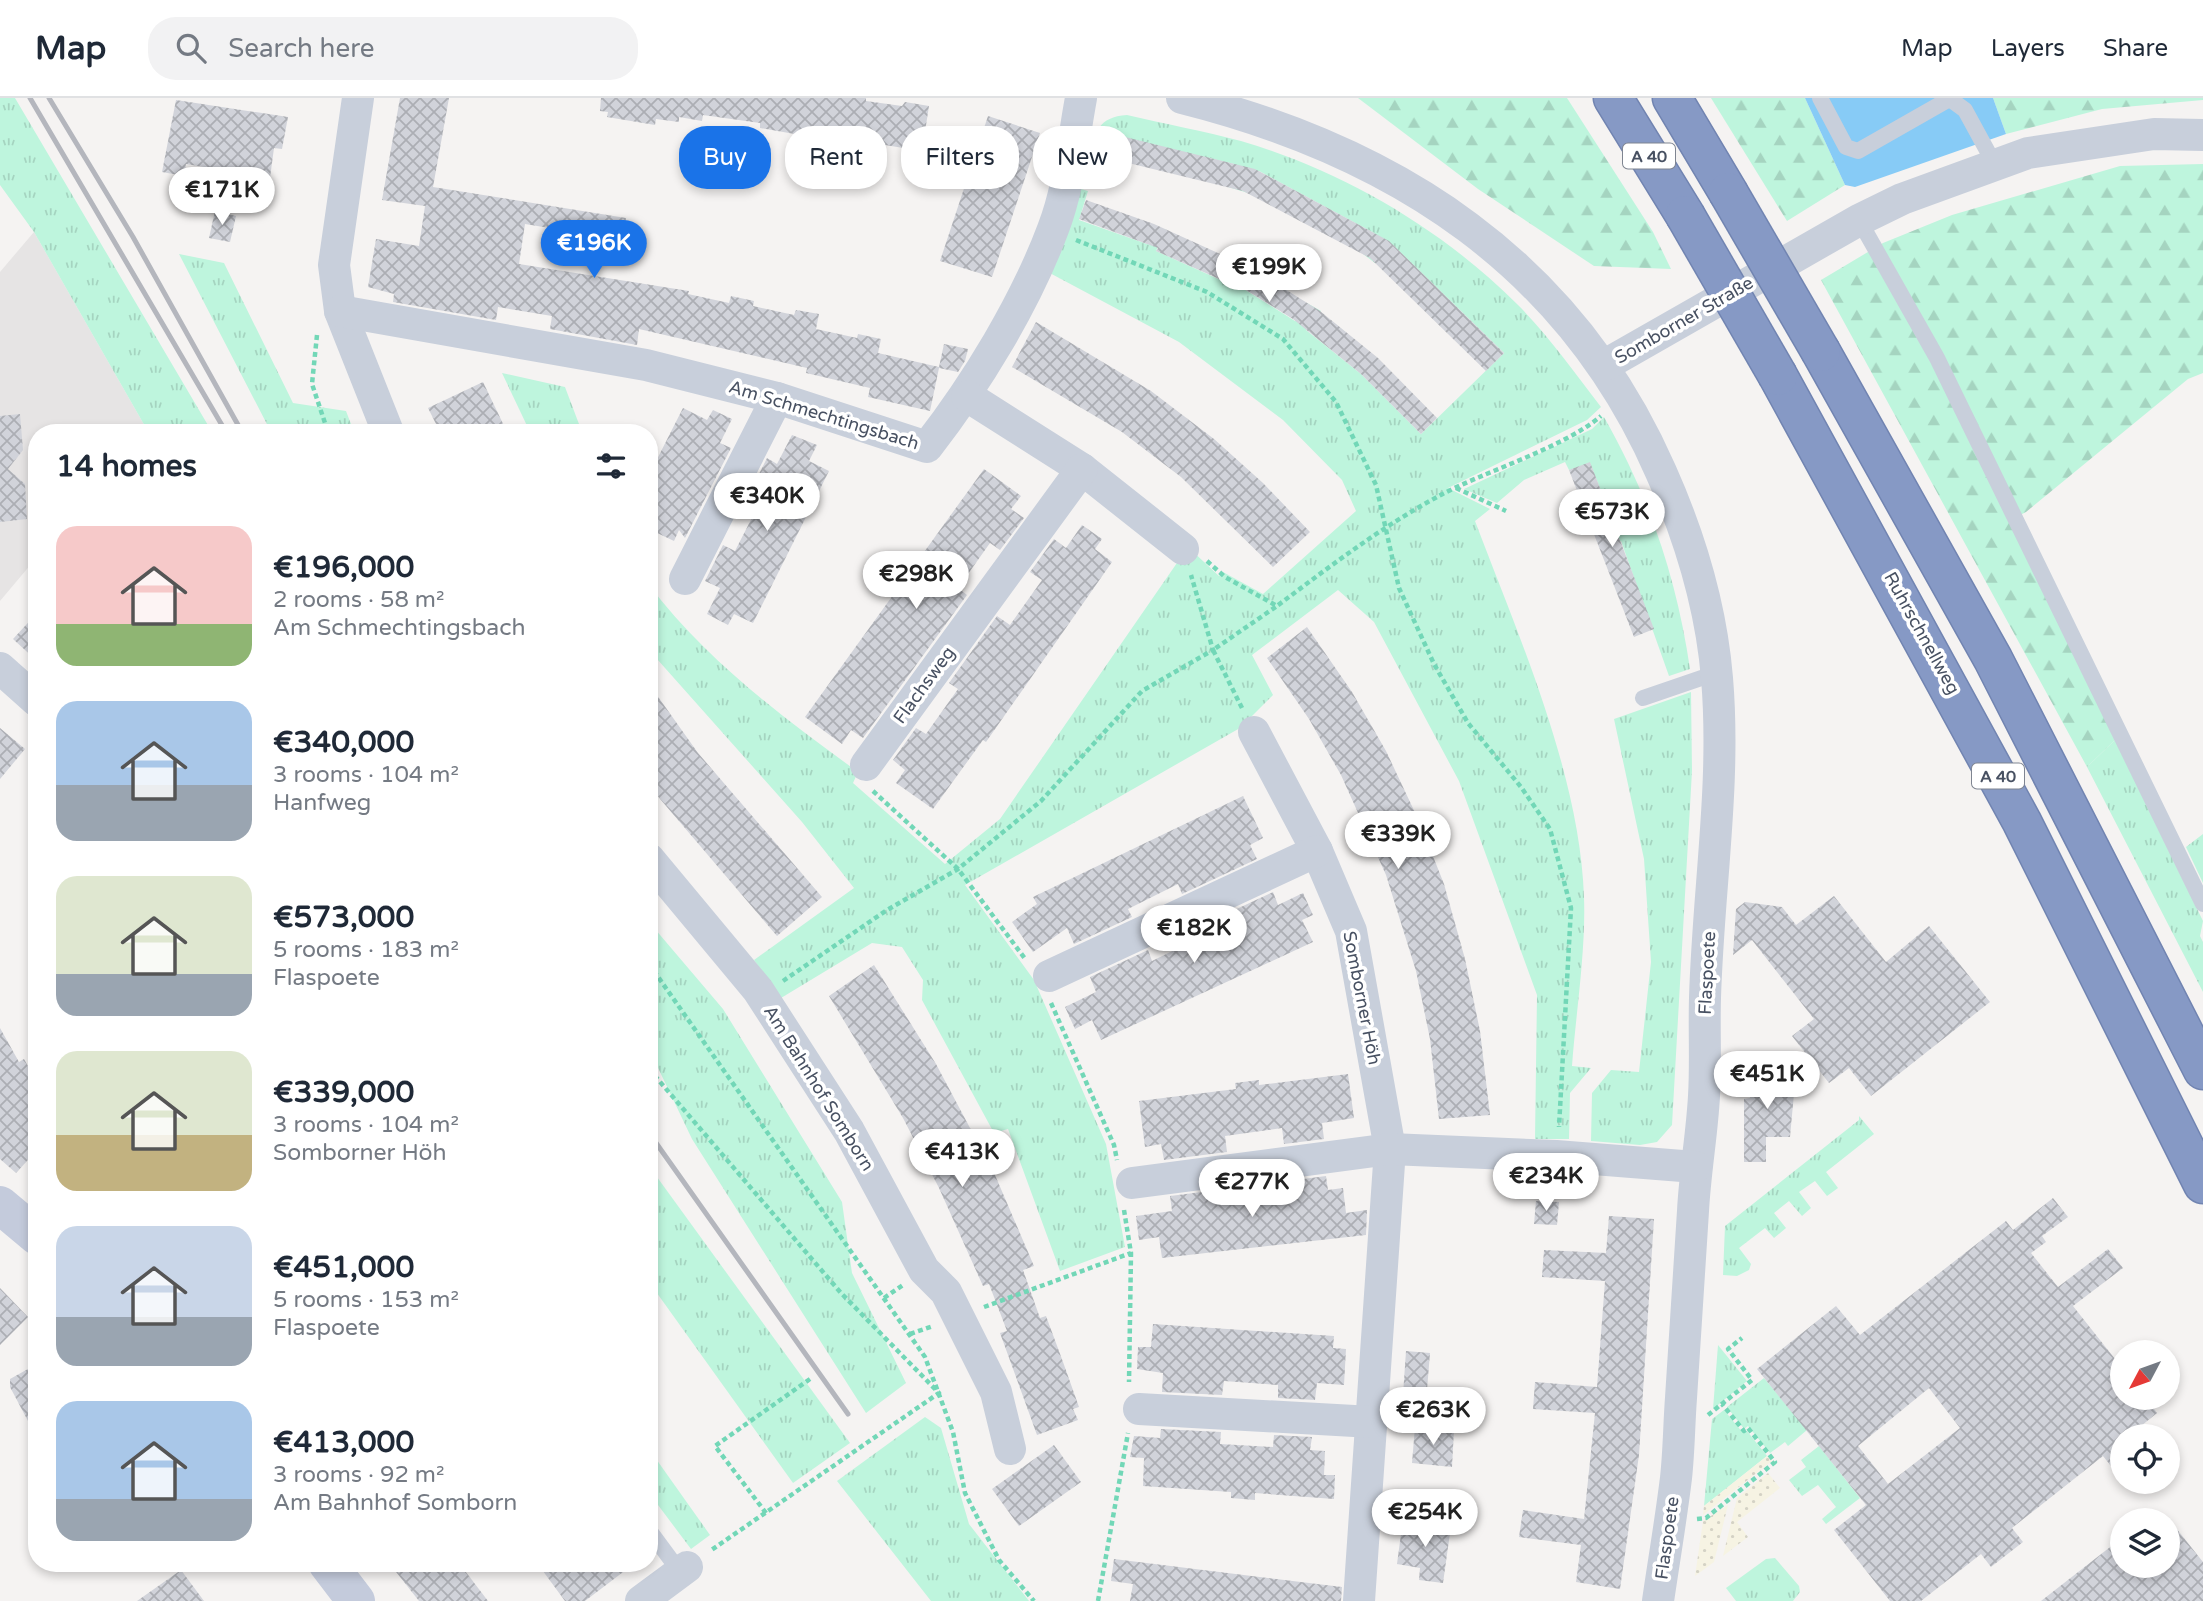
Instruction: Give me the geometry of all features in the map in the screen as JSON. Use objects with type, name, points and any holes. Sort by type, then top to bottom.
[{"type":"highway","name":"Ruhrschnellweg","points":[[1613,98],[1685,215],[1904,600],[2022,822],[2203,1184]]},
{"type":"highway","name":"A 40","points":[[1672,98],[1821,352],[1999,671],[2203,1070]]},
{"type":"main road","points":[[0,1205],[28,1228]]},
{"type":"main road","points":[[334,1572],[356,1601]]},
{"type":"street","points":[[358,98],[334,265],[340,311],[385,424]]},
{"type":"street","name":"Am Schmechtingsbach","points":[[340,311],[646,365],[777,398],[927,447],[967,396],[1006,326],[1053,230],[1081,98]]},
{"type":"street","name":"Somborner Straße","points":[[1182,98],[1278,127],[1356,160],[1424,196],[1501,254],[1560,311],[1605,365],[1858,220],[1902,198],[2028,153],[2141,136],[2203,135]]},
{"type":"street","name":"Flaspoete","points":[[1605,365],[1624,395],[1677,508],[1701,585],[1716,673],[1720,734],[1705,996],[1704,1091],[1695,1167],[1676,1474],[1658,1601]]},
{"type":"street","points":[[967,396],[1082,469],[1183,549]]},
{"type":"street","points":[[685,579],[777,398]]},
{"type":"street","name":"Flachsweg","points":[[866,765],[1082,469]]},
{"type":"street","points":[[0,668],[28,693]]},
{"type":"street","name":"Somborner Höh","points":[[1254,732],[1317,851],[1350,931],[1390,1149],[1359,1601]]},
{"type":"street","points":[[1043,979],[1317,851]]},
{"type":"street","name":"Am Bahnhof Somborn","points":[[658,870],[761,995],[849,1131],[924,1270],[946,1292],[996,1392],[1010,1449]]},
{"type":"street","points":[[1124,1184],[1390,1149],[1556,1156],[1695,1167]]},
{"type":"street","points":[[1132,1411],[1372,1422]]},
{"type":"street","points":[[641,1601],[684,1570]]},
{"type":"lane","points":[[1820,98],[1846,147],[1858,151],[1950,98],[1965,110],[1995,164]]},
{"type":"lane","points":[[1858,220],[1937,358],[2203,904]]},
{"type":"lane","points":[[1643,698],[1716,673]]},
{"type":"lane","points":[[658,1541],[684,1570]]},
{"type":"path","points":[[1053,230],[1207,292],[1283,339],[1336,402],[1376,485],[1399,588],[1434,664],[1468,723],[1521,787],[1550,829],[1571,908],[1568,1008],[1556,1156]]},
{"type":"path","points":[[318,332],[312,384],[325,424]]},
{"type":"path","points":[[761,995],[887,910],[958,869],[1041,802],[1142,691],[1213,650],[1386,528],[1455,488],[1565,437],[1606,411]]},
{"type":"path","points":[[1455,488],[1506,511]]},
{"type":"path","points":[[1254,732],[1213,650],[1183,549],[1189,544],[1225,578],[1277,606]]},
{"type":"path","points":[[866,765],[860,779],[958,869],[1043,979],[1114,1145],[1124,1184],[1131,1253],[1132,1411],[1098,1601]]},
{"type":"path","points":[[658,977],[925,1357],[953,1432],[965,1493],[999,1560],[1034,1601]]},
{"type":"path","points":[[658,1080],[841,1293],[939,1393]]},
{"type":"path","points":[[909,1335],[1131,1253]]},
{"type":"path","points":[[1708,1416],[1752,1380],[1728,1349],[1742,1338]]},
{"type":"path","points":[[766,1513],[715,1446],[810,1379]]},
{"type":"path","points":[[684,1570],[939,1393]]},
{"type":"path","points":[[1696,1519],[1706,1518],[1775,1462],[1748,1428],[1744,1431],[1722,1404]]},
{"type":"shaded area","points":[[34,232],[144,424],[28,424],[28,568],[0,601],[0,272]]},
{"type":"green space","points":[[0,98],[15,98],[207,424],[144,424],[34,232],[0,185]]},
{"type":"green space","points":[[1358,98],[1567,98],[1653,232],[1671,269],[1594,266],[1478,189]]},
{"type":"green space","points":[[1711,98],[1805,98],[1845,185],[1787,221]]},
{"type":"green space","points":[[1993,98],[2203,100],[2102,109],[2006,134]]},
{"type":"green space","points":[[1127,115],[1241,141],[1317,169],[1389,206],[1457,251],[1517,304],[1550,341],[1601,407],[1587,420],[1448,488],[1490,509],[1475,521],[1544,706],[1571,802],[1580,850],[1584,897],[1582,960],[1572,1066],[1591,1068],[1570,1093],[1569,1139],[1535,1139],[1537,995],[1459,781],[1374,622],[1338,590],[1252,655],[1273,695],[1240,728],[965,885],[1034,980],[1106,1144],[1125,1247],[1060,1271],[1008,1129],[994,1133],[922,1000],[923,980],[902,947],[872,943],[781,998],[754,960],[854,888],[802,822],[658,660],[658,596],[695,638],[746,686],[858,772],[853,783],[945,864],[1000,819],[1188,547],[1219,576],[1223,572],[1263,594],[1356,511],[1342,480],[1283,420],[1179,342],[1046,271],[1077,189],[1088,191],[1079,220],[1147,244],[1166,229],[1156,251],[1223,281],[1233,259],[1247,265],[1236,284],[1295,321],[1307,303],[1321,311],[1306,330],[1361,374],[1421,434],[1504,353],[1393,245],[1375,263],[1363,254],[1374,233],[1259,171],[1248,193],[1228,187],[1234,164],[1132,140],[1132,126],[1101,126],[1110,119]]},
{"type":"green space","points":[[2203,164],[2203,373],[2188,379],[2026,512],[2009,521],[2115,740],[2087,767],[1821,280],[1883,243],[1952,215],[2120,166]]},
{"type":"green space","points":[[179,254],[224,263],[293,403],[346,411],[351,424],[267,424]]},
{"type":"green space","points":[[502,373],[565,387],[579,424],[526,424]]},
{"type":"green space","points":[[1604,417],[1635,477],[1669,571],[1690,669],[1669,676],[1621,541],[1601,548],[1592,524],[1611,516],[1590,463],[1569,470],[1565,462],[1524,480],[1497,503],[1464,489],[1592,429]]},
{"type":"green space","points":[[1691,692],[1692,771],[1672,1125],[1657,1142],[1640,1145],[1591,1141],[1592,1093],[1611,1070],[1639,1072],[1651,962],[1644,859],[1614,719]]},
{"type":"green space","points":[[2115,740],[2203,921],[2200,936],[2203,942],[2203,992],[2087,767]]},
{"type":"green space","points":[[2203,834],[2203,883],[2186,847]]},
{"type":"green space","points":[[658,933],[723,1009],[842,1202],[852,1273],[906,1383],[866,1413],[692,1139],[658,1068]]},
{"type":"green space","points":[[1859,1116],[1874,1134],[1826,1172],[1838,1188],[1827,1196],[1815,1181],[1799,1192],[1811,1208],[1802,1216],[1789,1201],[1774,1213],[1786,1228],[1774,1238],[1765,1228],[1739,1248],[1751,1264],[1749,1270],[1737,1276],[1723,1275],[1725,1226],[1859,1120]]},
{"type":"green space","points":[[658,1178],[850,1443],[793,1483],[658,1295]]},
{"type":"green space","points":[[1718,1345],[1747,1381],[1713,1409]]},
{"type":"green space","points":[[1764,1378],[1807,1430],[1788,1446],[1785,1442],[1770,1453],[1748,1426],[1744,1429],[1727,1407]]},
{"type":"green space","points":[[1724,1410],[1743,1433],[1747,1431],[1767,1456],[1704,1506],[1712,1419]]},
{"type":"green space","points":[[925,1417],[941,1428],[969,1524],[1029,1601],[931,1601],[837,1481]]},
{"type":"green space","points":[[1819,1446],[1860,1498],[1826,1524],[1822,1519],[1836,1507],[1818,1485],[1802,1496],[1789,1480],[1806,1467],[1801,1460]]},
{"type":"green space","points":[[658,1462],[710,1535],[691,1549],[658,1505]]},
{"type":"green space","points":[[1775,1558],[1799,1586],[1800,1592],[1793,1601],[1736,1601],[1726,1588],[1766,1559]]},
{"type":"sand","points":[[1767,1456],[1772,1461],[1703,1515],[1704,1506]]},
{"type":"sand","points":[[1768,1473],[1780,1488],[1737,1522],[1748,1537],[1723,1556],[1737,1498]]},
{"type":"sand","points":[[1728,1505],[1714,1562],[1695,1576],[1703,1521]]},
{"type":"water","points":[[1805,98],[1993,98],[2006,134],[1855,187],[1845,185]]},
{"type":"building","points":[[400,98],[449,98],[433,187],[626,218],[623,240],[525,224],[519,264],[689,291],[688,294],[729,303],[731,296],[754,301],[753,306],[794,315],[796,310],[819,314],[816,329],[857,338],[858,334],[881,339],[878,353],[939,367],[944,344],[968,349],[965,361],[958,372],[939,368],[930,411],[868,397],[870,388],[806,373],[807,368],[639,329],[637,345],[550,329],[552,316],[498,307],[496,320],[393,302],[394,294],[368,287],[376,239],[419,246],[425,206],[382,200]]},
{"type":"building","points":[[601,98],[866,98],[866,101],[902,106],[905,102],[929,106],[926,126],[901,126],[901,148],[887,145],[887,126],[785,126],[785,132],[771,130],[771,126],[760,126],[760,123],[703,115],[702,121],[679,117],[679,122],[656,119],[655,125],[607,117],[608,112],[600,111]]},
{"type":"building","points":[[176,100],[288,117],[282,149],[274,148],[270,178],[186,164],[184,176],[162,172]]},
{"type":"building","points":[[988,116],[1019,126],[985,126]]},
{"type":"building","points":[[1019,126],[1033,131],[1033,154],[992,277],[940,261],[964,189],[1019,189]]},
{"type":"building","points":[[1132,139],[1255,169],[1389,241],[1504,353],[1486,371],[1370,258],[1243,191],[1132,164]]},
{"type":"building","points":[[1086,200],[1154,224],[1251,268],[1320,311],[1378,358],[1437,418],[1421,434],[1361,374],[1293,319],[1225,277],[1224,281],[1156,251],[1158,248],[1079,219]]},
{"type":"building","points":[[215,211],[236,216],[230,242],[209,238]]},
{"type":"building","points":[[1036,322],[1151,391],[1214,439],[1263,483],[1310,532],[1273,567],[1181,477],[1122,432],[1012,367]]},
{"type":"building","points":[[483,382],[503,424],[436,424],[428,408]]},
{"type":"building","points":[[683,408],[707,420],[713,410],[732,419],[720,443],[731,448],[685,538],[679,530],[674,541],[658,533],[658,457]]},
{"type":"building","points":[[20,414],[23,450],[8,469],[25,484],[27,519],[0,522],[0,416]]},
{"type":"building","points":[[792,435],[817,445],[809,461],[829,471],[753,623],[734,614],[728,625],[707,614],[720,588],[705,581],[723,545],[735,551],[761,500],[749,494],[767,458],[777,464]]},
{"type":"building","points":[[1590,462],[1654,629],[1634,637],[1569,470]]},
{"type":"building","points":[[984,469],[1021,496],[1011,509],[1024,518],[1000,550],[990,543],[958,588],[967,595],[863,738],[851,730],[842,744],[805,717]]},
{"type":"building","points":[[1082,525],[1102,539],[1095,549],[1112,562],[986,742],[983,740],[933,809],[896,783],[905,770],[893,760],[916,728],[926,734],[958,689],[949,683],[997,616],[1010,625],[1042,580],[1030,572],[1054,539],[1066,548]]},
{"type":"building","points":[[28,623],[28,653],[13,639]]},
{"type":"building","points":[[1307,627],[1352,692],[1386,751],[1419,821],[1444,884],[1465,959],[1480,1031],[1490,1115],[1439,1119],[1430,1039],[1416,971],[1386,875],[1341,775],[1309,719],[1267,658]]},
{"type":"building","points":[[658,697],[698,753],[822,897],[777,936],[658,797]]},
{"type":"building","points":[[0,728],[25,749],[0,779]]},
{"type":"building","points":[[1243,796],[1263,838],[1250,845],[1257,859],[1182,894],[1178,884],[1128,909],[1132,917],[1074,944],[1067,928],[1033,952],[1012,922],[1037,904],[1033,897]]},
{"type":"building","points":[[1273,892],[1278,905],[1303,893],[1313,915],[1302,920],[1313,942],[1101,1040],[1092,1020],[1075,1029],[1065,1007],[1096,992],[1090,977],[1148,950],[1152,961],[1203,936],[1198,927]]},
{"type":"building","points":[[1834,896],[1886,962],[1929,926],[1990,1002],[1871,1096],[1849,1068],[1829,1083],[1792,1036],[1814,1019],[1752,940],[1733,955],[1736,909],[1745,902],[1782,907],[1796,925]]},
{"type":"building","points":[[874,965],[936,1064],[995,1175],[1034,1266],[1023,1270],[1040,1318],[1046,1316],[1063,1362],[1079,1407],[1073,1409],[1078,1420],[1037,1435],[1000,1333],[1007,1331],[989,1284],[983,1286],[939,1188],[903,1118],[829,996]]},
{"type":"building","points":[[0,1028],[19,1062],[24,1059],[28,1066],[28,1160],[16,1173],[0,1159]]},
{"type":"building","points":[[1744,1072],[1796,1072],[1790,1137],[1766,1137],[1766,1162],[1744,1162],[1744,1099],[1750,1098]]},
{"type":"building","points":[[1348,1074],[1354,1118],[1322,1123],[1324,1139],[1284,1144],[1282,1128],[1225,1136],[1227,1152],[1164,1160],[1161,1144],[1145,1147],[1139,1101],[1236,1089],[1235,1083],[1259,1080],[1259,1085]]},
{"type":"building","points":[[1326,1176],[1328,1190],[1343,1188],[1346,1213],[1367,1210],[1366,1235],[1162,1258],[1159,1237],[1139,1240],[1136,1216],[1172,1211],[1170,1196],[1234,1188],[1234,1193],[1289,1186],[1288,1181]]},
{"type":"building","points":[[2053,1198],[2068,1217],[2042,1236],[2046,1242],[2031,1253],[2058,1287],[2108,1249],[2123,1268],[2073,1306],[2110,1353],[2110,1410],[2155,1410],[2157,1413],[2143,1424],[2110,1424],[2110,1465],[2103,1456],[2012,1528],[2023,1542],[1991,1567],[1981,1554],[1921,1601],[1890,1601],[1834,1530],[1866,1505],[1757,1369],[1836,1306],[1860,1335],[2006,1221],[2013,1230]],"holes":[[[1929,1388],[1960,1428],[1888,1484],[1858,1446]]]},
{"type":"building","points":[[1536,1201],[1559,1202],[1557,1225],[1534,1224]]},
{"type":"building","points":[[1609,1216],[1654,1219],[1639,1455],[1620,1589],[1576,1582],[1581,1545],[1519,1537],[1523,1510],[1584,1519],[1595,1413],[1533,1409],[1535,1382],[1597,1387],[1605,1281],[1542,1277],[1544,1250],[1606,1253]]},
{"type":"building","points":[[0,1288],[28,1317],[0,1345]]},
{"type":"building","points":[[1153,1324],[1334,1336],[1333,1348],[1346,1349],[1344,1385],[1317,1383],[1315,1400],[1278,1398],[1278,1385],[1224,1381],[1222,1395],[1162,1392],[1163,1373],[1137,1369],[1138,1347],[1151,1347]]},
{"type":"building","points":[[1406,1351],[1430,1353],[1424,1427],[1401,1425]]},
{"type":"building","points":[[28,1369],[28,1421],[10,1387],[10,1379]]},
{"type":"building","points":[[1415,1427],[1454,1430],[1452,1467],[1412,1463]]},
{"type":"building","points":[[1161,1429],[1221,1432],[1220,1444],[1273,1447],[1274,1435],[1312,1437],[1310,1450],[1325,1451],[1324,1475],[1335,1475],[1334,1499],[1255,1493],[1255,1500],[1231,1498],[1231,1492],[1143,1486],[1144,1458],[1130,1457],[1134,1436],[1160,1438]]},
{"type":"building","points":[[1054,1445],[1081,1482],[1019,1526],[992,1489]]},
{"type":"building","points":[[1403,1519],[1451,1526],[1443,1583],[1419,1580],[1420,1568],[1397,1564]]},
{"type":"building","points":[[2180,1533],[2203,1562],[2203,1601],[2041,1601],[2110,1547],[2110,1578],[2180,1578]]},
{"type":"building","points":[[1114,1559],[1342,1587],[1341,1601],[1130,1601],[1133,1584],[1111,1581]]},
{"type":"building","points":[[178,1572],[182,1572],[204,1601],[137,1601]]},
{"type":"building","points":[[396,1572],[466,1572],[488,1601],[419,1601]]},
{"type":"building","points":[[544,1572],[623,1572],[585,1601],[565,1601]]},
{"type":"railway","points":[[30,98],[221,424]]},
{"type":"railway","points":[[49,98],[133,237],[238,424]]},
{"type":"railway","points":[[658,1146],[848,1414]]}]
